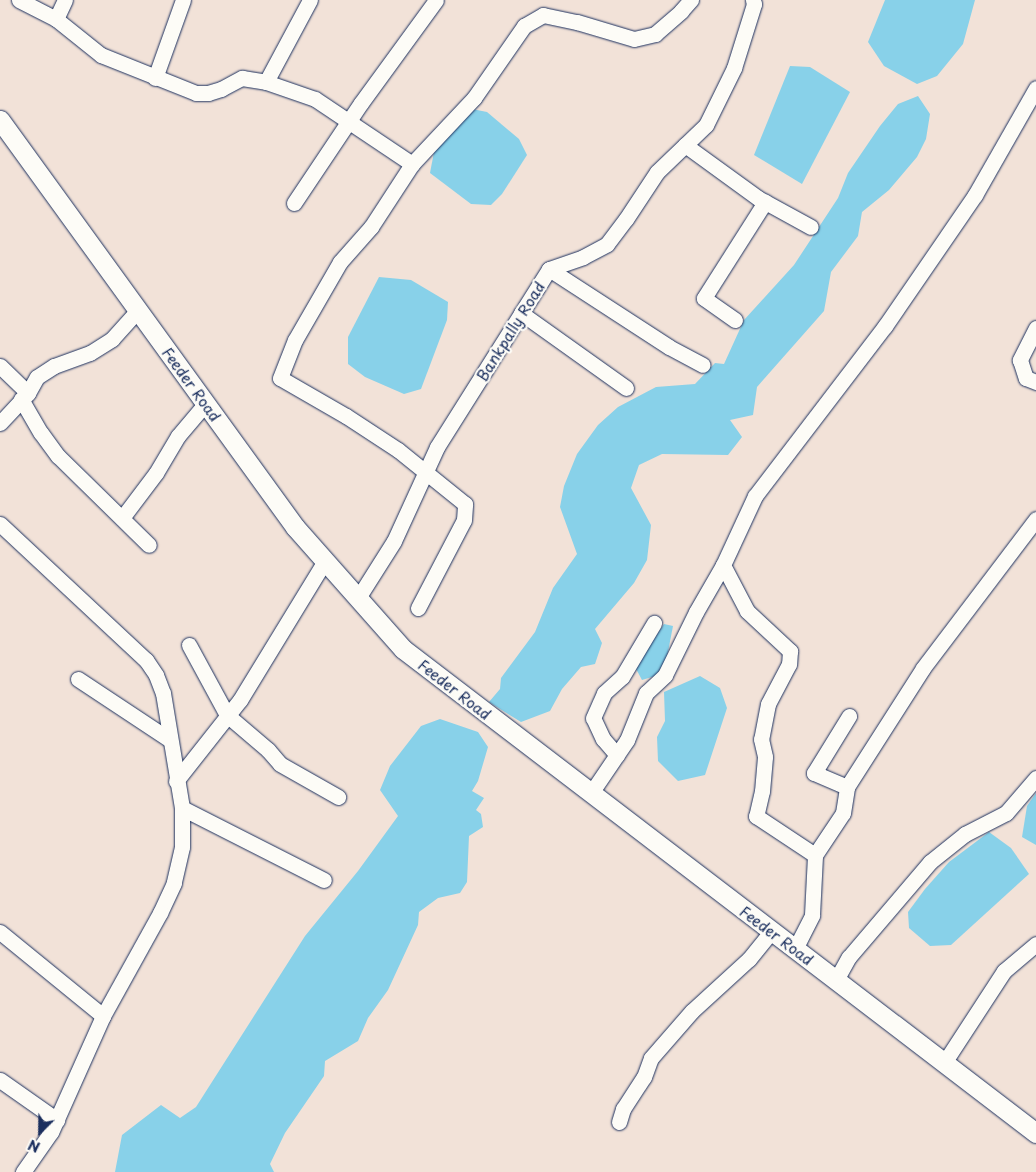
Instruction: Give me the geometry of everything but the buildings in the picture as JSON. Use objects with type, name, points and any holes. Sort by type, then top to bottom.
[{"type":"street","points":[[19,0],[56,19],[101,56],[156,78],[202,93],[221,89],[242,78],[266,82],[315,99],[412,164]]},
{"type":"street","points":[[56,19],[65,0]]},
{"type":"street","points":[[156,78],[183,0]]},
{"type":"street","points":[[266,82],[310,0]]},
{"type":"street","points":[[294,203],[360,103],[436,0]]},
{"type":"street","points":[[418,608],[464,520],[465,504],[398,450],[346,416],[280,378],[295,340],[340,262],[370,227],[412,164],[474,98],[524,26],[543,15],[577,22],[634,39],[655,34],[681,11],[690,0]]},
{"type":"street","name":"Bankpally Road","points":[[358,598],[394,541],[437,447],[549,269],[583,257],[607,244],[657,172],[706,125],[734,68],[754,4],[753,0]]},
{"type":"street","points":[[591,793],[627,740],[646,693],[665,675],[696,612],[723,565],[755,496],[885,326],[964,212],[1036,88]]},
{"type":"street","name":"Feeder Road","points":[[0,120],[295,527],[403,649],[1036,1133]]},
{"type":"street","points":[[685,145],[765,202],[811,226]]},
{"type":"street","points":[[735,320],[704,298],[765,202]]},
{"type":"street","points":[[549,269],[669,347],[702,365]]},
{"type":"street","points":[[0,423],[25,396],[36,377],[54,366],[90,353],[112,339],[138,310]]},
{"type":"street","points":[[520,313],[626,388]]},
{"type":"street","points":[[1036,328],[1020,360],[1026,378],[1036,382]]},
{"type":"street","points":[[0,366],[25,396],[41,433],[58,456],[149,546]]},
{"type":"street","points":[[122,518],[156,473],[178,436],[206,404]]},
{"type":"street","points":[[795,949],[812,915],[815,855],[843,813],[847,788],[923,668],[1036,519]]},
{"type":"street","points":[[0,524],[146,660],[163,693],[176,781],[182,808],[182,847],[174,883],[102,1016],[51,1132],[23,1172]]},
{"type":"street","points":[[176,781],[240,700],[325,562]]},
{"type":"street","points":[[723,565],[747,612],[790,650],[789,664],[768,704],[761,739],[765,757],[762,791],[756,816],[815,855]]},
{"type":"street","points":[[617,755],[603,739],[593,718],[604,693],[622,676],[654,623]]},
{"type":"street","points":[[189,645],[228,715],[268,750],[280,764],[338,797]]},
{"type":"street","points":[[78,679],[170,740]]},
{"type":"street","points":[[847,788],[814,774],[849,716]]},
{"type":"street","points":[[836,980],[849,957],[930,862],[965,834],[1006,813],[1036,778]]},
{"type":"street","points":[[182,808],[324,880]]},
{"type":"street","points":[[619,1122],[624,1109],[644,1077],[651,1058],[692,1011],[749,959],[772,931]]},
{"type":"street","points":[[0,932],[102,1016]]},
{"type":"street","points":[[944,1063],[1004,971],[1036,944]]},
{"type":"street","points":[[0,1080],[56,1120]]},
{"type":"water","points":[[885,0],[975,0],[963,44],[937,76],[917,84],[884,66],[868,42]]},
{"type":"water","points":[[790,66],[810,67],[850,92],[802,184],[754,155]]},
{"type":"water","points":[[918,96],[930,114],[926,139],[917,157],[889,190],[862,212],[858,236],[831,272],[824,311],[757,387],[753,415],[730,420],[742,437],[728,455],[662,454],[639,465],[631,488],[651,525],[647,560],[634,583],[595,629],[602,643],[595,664],[581,667],[562,689],[550,711],[521,722],[489,702],[500,689],[501,678],[535,632],[553,588],[577,554],[560,507],[564,486],[577,454],[598,425],[618,407],[656,387],[695,384],[715,363],[724,364],[744,320],[794,265],[838,198],[848,173],[880,126],[898,104]]},
{"type":"water","points":[[472,109],[487,112],[519,139],[527,155],[502,194],[491,205],[471,204],[430,173],[434,152]]},
{"type":"water","points":[[379,277],[411,280],[448,302],[447,320],[421,389],[404,394],[365,377],[348,364],[348,337]]},
{"type":"water","points":[[664,624],[673,626],[666,662],[655,676],[642,680],[635,667]]},
{"type":"water","points":[[700,676],[720,688],[727,708],[705,775],[678,781],[658,761],[657,737],[665,721],[664,692]]},
{"type":"water","points":[[440,719],[478,732],[488,747],[478,781],[472,791],[484,798],[476,810],[481,814],[483,827],[469,836],[467,882],[460,893],[438,898],[419,912],[418,925],[388,990],[368,1018],[358,1041],[325,1061],[324,1076],[285,1133],[270,1164],[274,1172],[115,1172],[122,1135],[161,1105],[180,1118],[196,1107],[305,936],[358,871],[398,816],[380,790],[390,766],[421,726]]},
{"type":"water","points":[[1036,793],[1036,845],[1022,837],[1027,806]]},
{"type":"water","points":[[989,832],[1011,848],[1029,874],[951,945],[930,946],[909,928],[908,912],[949,862]]}]
